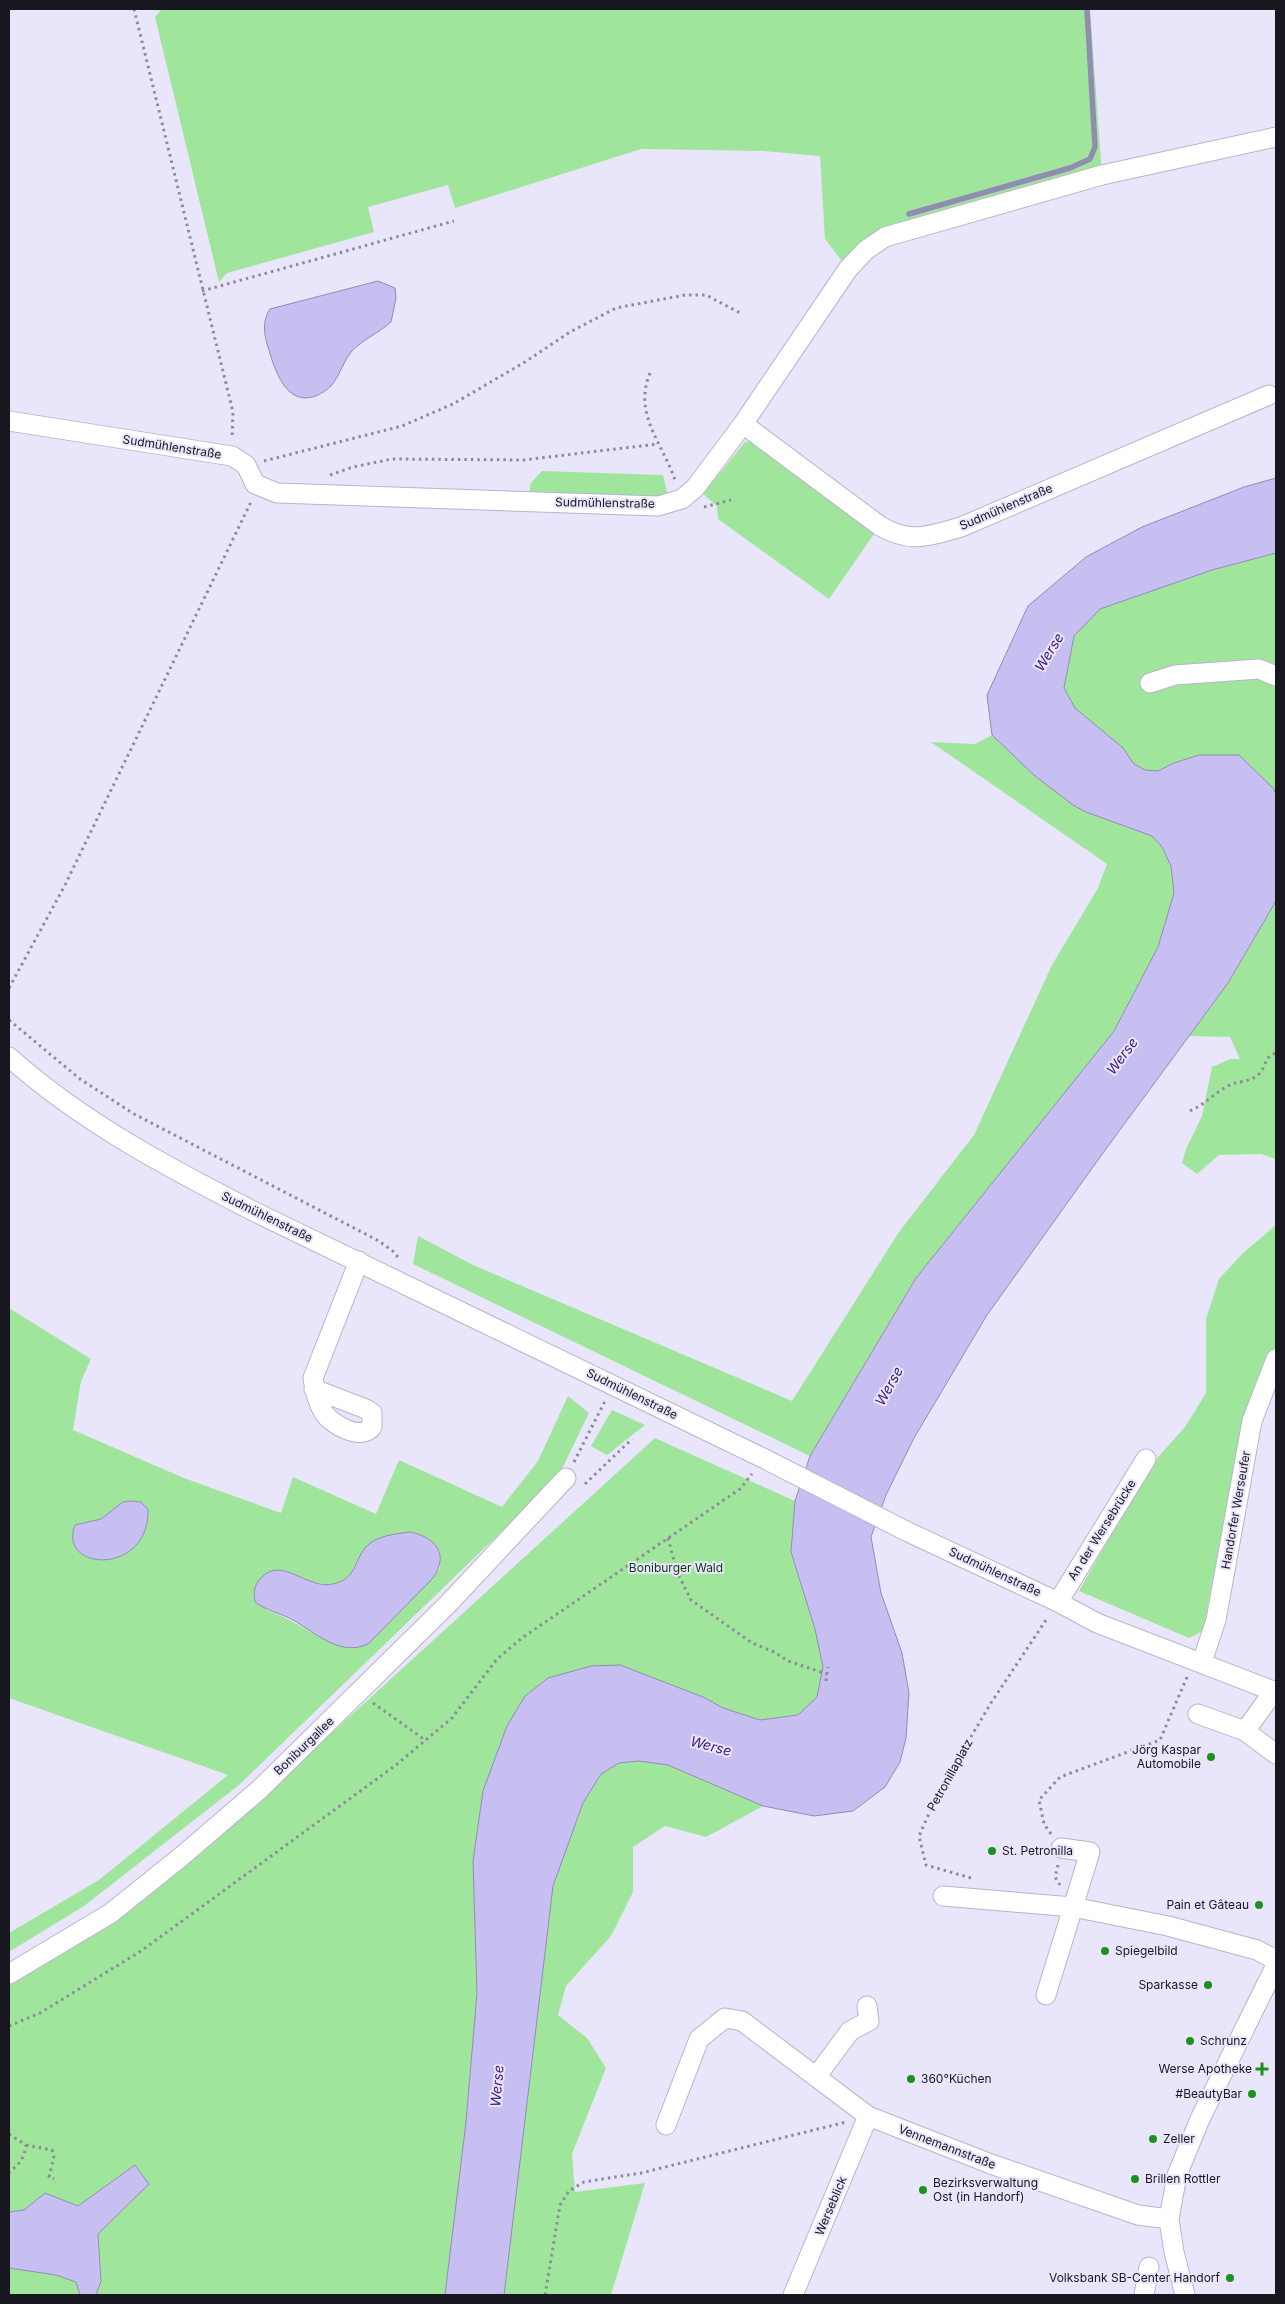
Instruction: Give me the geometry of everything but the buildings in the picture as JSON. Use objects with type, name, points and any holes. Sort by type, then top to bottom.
[{"type":"street","points":[[743,424],[848,269],[866,250],[885,237],[1102,174],[1276,137]]},
{"type":"street","name":"Sudmühlenstraße","points":[[255,484],[278,493],[658,506],[682,499],[695,488],[743,424],[880,526],[897,536],[914,538],[931,536],[961,527],[1269,395]]},
{"type":"street","name":"Sudmühlenstraße","points":[[9,421],[239,461]]},
{"type":"street","points":[[239,461],[255,484]]},
{"type":"street","points":[[1150,683],[1175,675],[1258,669],[1276,676]]},
{"type":"street","name":"Sudmühlenstraße","points":[[9,1057],[70,1107],[141,1152],[190,1179],[779,1466],[1054,1608],[1097,1623],[1195,1668],[1275,1691]]},
{"type":"street","points":[[314,1389],[314,1371],[359,1261]]},
{"type":"street","name":"Handorfer Werseufer","points":[[1195,1668],[1216,1620],[1252,1420],[1276,1359]]},
{"type":"street","name":"An der Wersebrücke","points":[[1054,1608],[1146,1459]]},
{"type":"street","name":"Boniburgallee","points":[[9,1974],[111,1913],[260,1789],[448,1604],[561,1484]]},
{"type":"street","points":[[1245,1731],[1275,1691]]},
{"type":"street","points":[[1198,1714],[1245,1731],[1276,1754]]},
{"type":"street","points":[[1046,1995],[1090,1852],[1061,1848]]},
{"type":"street","points":[[943,1896],[1073,1907],[1168,1926],[1257,1950],[1276,1960]]},
{"type":"street","points":[[1185,2295],[1174,2252],[1169,2219],[1178,2175],[1187,2148],[1276,1965]]},
{"type":"street","points":[[816,2077],[850,2031],[869,2021],[868,2006]]},
{"type":"street","name":"Vennemannstraße","points":[[666,2125],[699,2039],[724,2018],[742,2020],[868,2116],[991,2164],[1138,2215],[1169,2219]]},
{"type":"street","name":"Werseblick","points":[[793,2295],[868,2116]]},
{"type":"street","points":[[1144,2295],[1149,2267]]},
{"type":"path","points":[[134,9],[233,412],[239,461],[402,426],[453,404],[525,362],[570,332],[616,308],[685,295],[706,295],[742,314]]},
{"type":"path","points":[[202,291],[454,221]]},
{"type":"path","points":[[650,373],[644,389],[644,408],[658,444],[669,463],[682,499]]},
{"type":"path","points":[[324,477],[353,467],[392,459],[523,460],[658,444]]},
{"type":"path","points":[[9,988],[73,870],[249,508],[255,484]]},
{"type":"path","points":[[9,1020],[80,1079],[134,1114],[379,1240],[394,1252],[402,1263]]},
{"type":"path","points":[[1190,1111],[1201,1106],[1233,1084],[1258,1075],[1267,1057],[1276,1053]]},
{"type":"path","points":[[604,1402],[561,1484],[582,1487],[632,1439]]},
{"type":"path","points":[[9,2026],[40,2013],[141,1951],[396,1765],[452,1718],[498,1659],[522,1638],[740,1489],[752,1474]]},
{"type":"path","points":[[668,1538],[677,1572],[691,1600],[752,1643],[774,1652],[788,1662],[827,1674]]},
{"type":"path","name":"Petronillaplatz","points":[[972,1878],[926,1865],[919,1836],[940,1789],[991,1703],[1054,1608]]},
{"type":"path","points":[[826,1681],[828,1666]]},
{"type":"path","points":[[1061,1848],[1044,1824],[1039,1800],[1060,1777],[1160,1740],[1195,1668]]},
{"type":"path","points":[[358,1693],[425,1740]]},
{"type":"path","points":[[545,2295],[560,2205],[568,2191],[584,2182],[641,2173],[868,2116]]},
{"type":"path","points":[[9,2134],[26,2145],[52,2150],[54,2156],[48,2177],[54,2179]]},
{"type":"path","points":[[9,2172],[23,2158],[26,2145]]},
{"type":"green space","points":[[162,9],[1090,9],[1102,175],[885,237],[848,269],[825,239],[820,156],[763,151],[641,149],[455,208],[448,185],[368,207],[374,232],[227,273],[219,282],[155,17]]},
{"type":"green space","points":[[762,441],[876,531],[829,599],[718,519],[717,506],[703,494],[745,442]]},
{"type":"green space","points":[[542,471],[663,475],[667,493],[658,506],[527,501],[531,483]]},
{"type":"green space","points":[[1276,553],[1276,794],[1274,789],[1239,755],[1174,763],[1158,771],[1145,770],[1134,764],[1123,748],[1075,708],[1064,688],[1074,636],[1100,609],[1212,570]]},
{"type":"green space","points":[[992,735],[1035,776],[1086,812],[1152,836],[1162,847],[1171,866],[1174,893],[1158,947],[1114,1031],[916,1278],[810,1456],[413,1264],[418,1236],[473,1265],[792,1401],[899,1232],[974,1135],[1052,965],[1098,888],[1107,864],[931,742],[975,744]]},
{"type":"green space","points":[[1276,901],[1276,1159],[1261,1154],[1219,1155],[1197,1174],[1182,1163],[1186,1149],[1202,1116],[1212,1067],[1230,1059],[1240,1059],[1230,1037],[1189,1036],[1228,983]]},
{"type":"green space","points":[[1276,1225],[1276,1345],[1242,1425],[1203,1631],[1189,1638],[1079,1591],[1151,1465],[1185,1427],[1206,1393],[1206,1319],[1219,1279],[1243,1253]]},
{"type":"green space","points":[[9,1308],[91,1359],[81,1381],[73,1430],[184,1478],[281,1513],[293,1477],[376,1514],[399,1460],[502,1507],[538,1461],[568,1396],[589,1413],[558,1477],[239,1785],[84,1906],[9,1952],[9,1933],[99,1880],[228,1775],[9,1698]],"holes":[[[100,1519],[73,1542],[82,1523]],[[411,1532],[440,1551],[440,1568],[433,1578],[350,1648],[328,1641],[266,1610],[291,1573],[316,1583],[333,1584],[341,1582],[355,1571],[364,1549],[374,1541],[386,1536]]]},
{"type":"green space","points":[[612,1410],[645,1425],[607,1455],[591,1446]]},
{"type":"green space","name":"Boniburger Wald","points":[[655,1438],[795,1501],[791,1553],[815,1629],[823,1667],[817,1698],[798,1715],[760,1720],[723,1708],[702,1697],[620,1665],[483,1791],[473,1861],[477,1993],[466,2122],[445,2295],[96,2295],[101,2281],[98,2234],[149,2184],[135,2165],[78,2206],[45,2193],[24,2210],[9,2212],[9,1978],[244,1813]]},
{"type":"green space","points":[[639,1761],[668,1765],[763,1806],[706,1837],[665,1826],[633,1847],[633,1892],[611,1936],[566,1986],[558,2015],[587,2038],[606,2068],[572,2154],[575,2192],[645,2183],[611,2295],[504,2295],[553,1886],[583,1803],[601,1774],[619,1763]]},
{"type":"green space","points":[[9,2268],[56,2275],[76,2282],[80,2295],[9,2295]]},
{"type":"water","points":[[378,281],[395,288],[396,298],[391,322],[351,352],[335,381],[326,390],[316,396],[307,398],[293,394],[278,376],[266,341],[264,328],[270,309]]},
{"type":"water","name":"Werse","points":[[1276,478],[1276,553],[1212,570],[1100,609],[1074,636],[1064,688],[1075,708],[1123,748],[1134,764],[1145,770],[1158,771],[1174,763],[1199,755],[1239,755],[1274,789],[1276,794],[1276,901],[1228,983],[987,1315],[914,1438],[886,1495],[871,1537],[881,1593],[902,1653],[909,1693],[906,1738],[900,1762],[885,1787],[853,1811],[814,1816],[763,1806],[668,1765],[639,1761],[619,1763],[601,1774],[583,1803],[553,1886],[504,2295],[445,2295],[466,2122],[477,1993],[473,1861],[483,1791],[507,1726],[525,1696],[548,1678],[591,1666],[620,1665],[703,1697],[723,1708],[760,1720],[798,1715],[817,1697],[823,1667],[815,1629],[791,1552],[795,1501],[810,1456],[916,1278],[1114,1031],[1158,947],[1174,893],[1171,866],[1162,847],[1152,836],[1086,812],[1073,805],[1035,776],[992,735],[987,695],[1028,606],[1086,557],[1142,527],[1244,487]]},
{"type":"water","points":[[123,1502],[141,1502],[148,1509],[145,1531],[135,1546],[121,1556],[106,1560],[91,1558],[79,1552],[73,1541],[75,1525],[101,1519]]},
{"type":"water","points":[[411,1532],[428,1538],[434,1543],[440,1555],[438,1570],[433,1578],[368,1644],[348,1648],[338,1646],[319,1637],[293,1620],[264,1608],[255,1602],[254,1591],[257,1583],[270,1572],[278,1570],[287,1572],[324,1585],[341,1582],[354,1569],[365,1548],[375,1540]]},
{"type":"water","points":[[135,2165],[149,2184],[98,2234],[101,2281],[96,2295],[80,2295],[76,2282],[56,2275],[9,2268],[9,2212],[24,2210],[45,2193],[78,2206]]},
{"type":"waterway","points":[[909,214],[1070,168],[1090,159],[1095,147],[1087,9]]},
{"type":"place","name":"Jörg Kaspar Automobile","points":[[1211,1757]]},
{"type":"place","name":"St. Petronilla","points":[[992,1851]]},
{"type":"place","name":"Pain et Gâteau","points":[[1259,1905]]},
{"type":"place","name":"Spiegelbild","points":[[1105,1951]]},
{"type":"place","name":"Sparkasse","points":[[1208,1985]]},
{"type":"place","name":"Schrunz","points":[[1190,2041]]},
{"type":"place","name":"Werse Apotheke","points":[[1262,2069]]},
{"type":"place","name":"360°Küchen","points":[[911,2079]]},
{"type":"place","name":"#BeautyBar","points":[[1252,2094]]},
{"type":"place","name":"Zeller","points":[[1153,2139]]},
{"type":"place","name":"Brillen Rottler","points":[[1135,2179]]},
{"type":"place","name":"Bezirksverwaltung Ost (in Handorf)","points":[[923,2190]]},
{"type":"place","name":"Volksbank SB-Center Handorf","points":[[1230,2278]]}]
